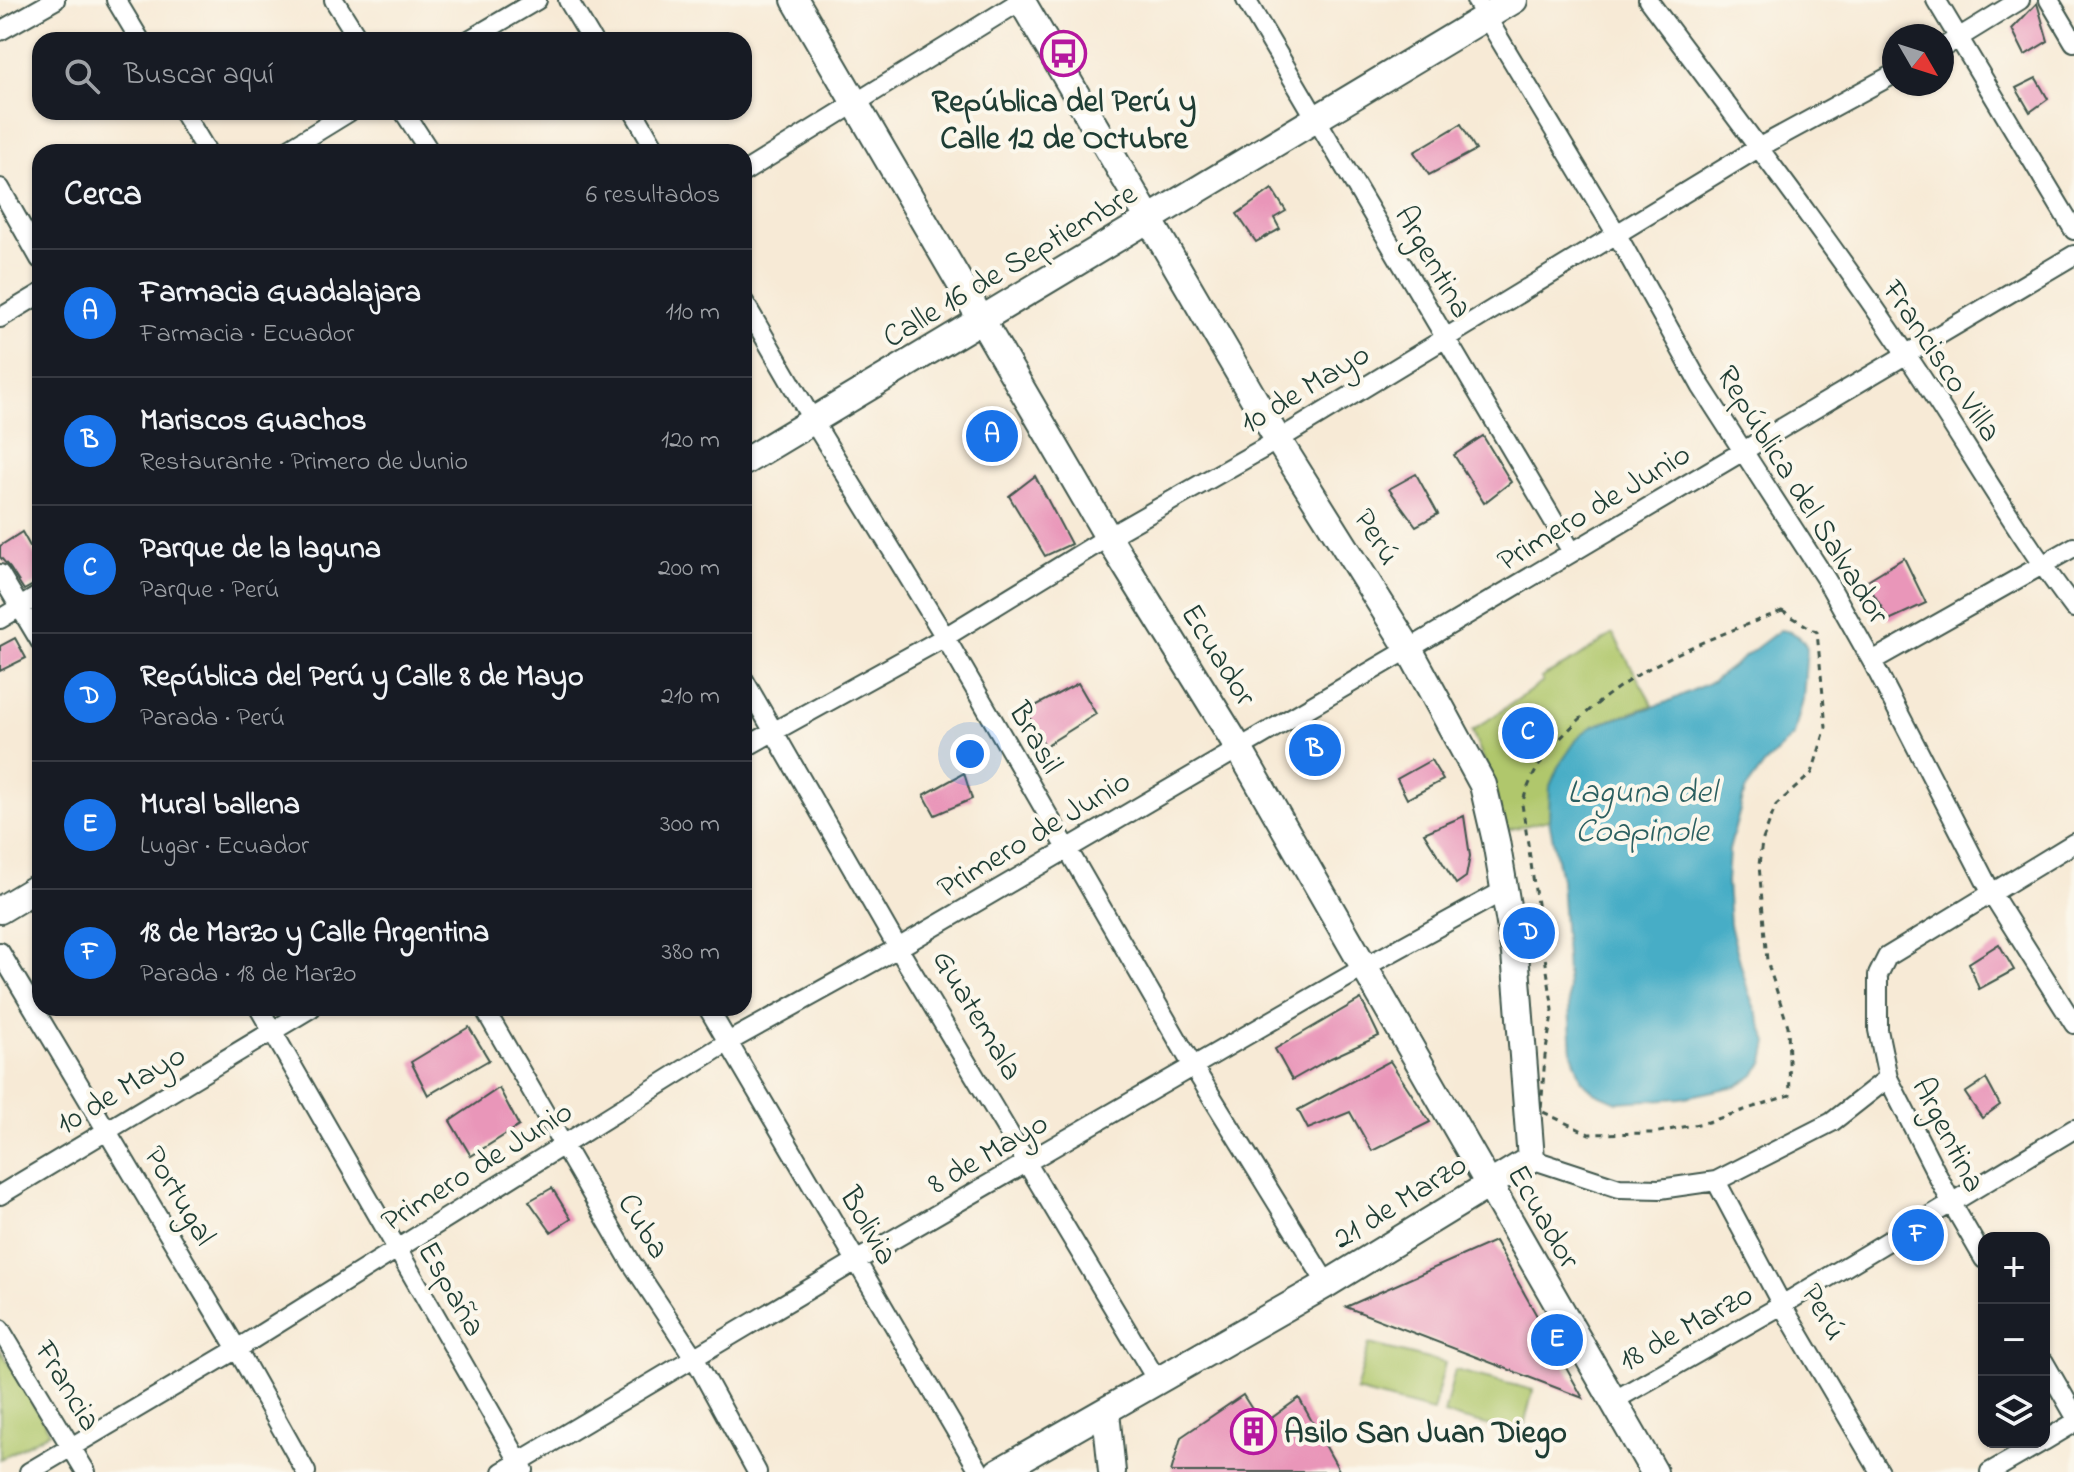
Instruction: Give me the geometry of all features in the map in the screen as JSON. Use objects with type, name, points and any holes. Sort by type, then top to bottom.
[{"type":"street","points":[[0,31],[55,0]]},
{"type":"street","points":[[116,0],[135,32]]},
{"type":"street","points":[[334,0],[354,32]]},
{"type":"street","points":[[483,32],[537,0]]},
{"type":"street","points":[[568,0],[587,32]]},
{"type":"street","name":"Ecuador","points":[[795,0],[1108,537],[1238,747],[1654,1472]]},
{"type":"street","points":[[752,167],[1021,0]]},
{"type":"street","name":"Perú","points":[[1021,0],[1278,440],[1409,649],[1483,785],[1515,953],[1531,1159]]},
{"type":"street","name":"Argentina","points":[[1246,0],[1572,552]]},
{"type":"street","name":"Calle 16 de Septiembre","points":[[752,457],[1318,119],[1481,8],[1514,0]]},
{"type":"street","name":"Francisco Villa","points":[[1648,0],[1906,354],[2042,566],[2074,608]]},
{"type":"street","points":[[1936,0],[1944,24]]},
{"type":"street","points":[[1954,41],[2020,0]]},
{"type":"street","points":[[2049,0],[2074,42]]},
{"type":"street","name":"República del Salvador","points":[[1481,8],[1616,233],[1701,386],[1827,581],[1872,661],[1992,894],[2074,1024]]},
{"type":"street","points":[[1954,49],[2074,230]]},
{"type":"street","name":"10 de Mayo","points":[[752,744],[945,637],[1108,537],[1278,440],[1758,148],[1882,81]]},
{"type":"street","points":[[188,120],[202,144]]},
{"type":"street","points":[[297,144],[336,120]]},
{"type":"street","points":[[409,120],[425,144]]},
{"type":"street","points":[[639,120],[652,144]]},
{"type":"street","points":[[0,188],[32,245]]},
{"type":"street","name":"Primero de Junio","points":[[29,1472],[237,1349],[728,1042],[898,948],[2074,255]]},
{"type":"street","points":[[0,318],[32,299]]},
{"type":"street","name":"Brasil","points":[[752,316],[945,637],[1194,1068],[1327,1284]]},
{"type":"street","points":[[1872,661],[2074,547]]},
{"type":"street","points":[[0,574],[32,628]]},
{"type":"street","points":[[0,619],[32,600]]},
{"type":"street","name":"Guatemala","points":[[752,694],[898,948],[1158,1382]]},
{"type":"street","points":[[1531,1159],[1619,1188],[1660,1189],[1716,1181],[1832,1122],[1888,1078],[1878,1030],[1878,975],[1887,957],[2074,843]]},
{"type":"street","name":"8 de Mayo","points":[[502,1472],[522,1467],[856,1261],[1363,968],[1505,890]]},
{"type":"street","points":[[0,910],[32,891]]},
{"type":"street","name":"Portugal","points":[[0,952],[32,1005]]},
{"type":"street","name":"Portugal","points":[[38,1016],[237,1349],[306,1472]]},
{"type":"street","name":"España","points":[[264,1016],[522,1467]]},
{"type":"street","name":"10 de Mayo","points":[[0,1195],[298,1016]]},
{"type":"street","name":"Cuba","points":[[489,1016],[631,1262],[695,1359],[757,1472]]},
{"type":"street","name":"Bolivia","points":[[713,1016],[980,1472]]},
{"type":"street","name":"Argentina","points":[[1888,1078],[1978,1249]]},
{"type":"street","name":"18 de Marzo","points":[[1613,1401],[1782,1305],[2074,1129]]},
{"type":"street","name":"21 de Marzo","points":[[998,1472],[1327,1284],[1531,1159]]},
{"type":"street","name":"Perú","points":[[1716,1181],[1782,1305],[1880,1472]]},
{"type":"street","name":"Francia","points":[[0,1329],[86,1472]]},
{"type":"street","points":[[2050,1372],[2074,1414]]},
{"type":"street","points":[[1106,1412],[1112,1472]]},
{"type":"street","points":[[2050,1437],[2074,1423]]},
{"type":"street","points":[[1990,1472],[2031,1448]]},
{"type":"path","points":[[1782,611],[1817,632],[1826,727],[1812,773],[1776,805],[1762,842],[1759,865],[1767,961],[1788,1026],[1790,1095],[1708,1122],[1654,1133],[1589,1134],[1541,1111],[1545,1056],[1553,1010],[1522,804],[1529,779],[1554,743],[1603,696],[1651,665],[1782,611]]},
{"type":"green space","points":[[1613,634],[1653,705],[1593,726],[1558,767],[1550,786],[1549,820],[1503,831],[1494,785],[1472,731],[1543,682],[1541,678]]},
{"type":"green space","points":[[1369,1344],[1445,1363],[1433,1411],[1356,1391]]},
{"type":"green space","points":[[0,1349],[50,1432],[0,1459]]},
{"type":"green space","points":[[1455,1370],[1533,1390],[1522,1434],[1444,1414]]},
{"type":"water","name":"Laguna del Coapinole","points":[[1780,630],[1796,635],[1807,648],[1803,699],[1794,735],[1764,765],[1745,791],[1729,850],[1727,882],[1730,925],[1748,991],[1768,1042],[1764,1062],[1753,1076],[1736,1086],[1681,1098],[1617,1102],[1594,1092],[1582,1081],[1572,1053],[1561,879],[1549,820],[1550,786],[1558,767],[1580,735],[1593,726],[1665,703],[1713,681]]},
{"type":"building","points":[[2037,3],[2048,41],[2025,55],[2012,29]]},
{"type":"building","points":[[2036,78],[2048,99],[2030,112],[2016,88]]},
{"type":"building","points":[[1461,124],[1476,150],[1429,175],[1414,152]]},
{"type":"building","points":[[1272,189],[1286,211],[1274,218],[1280,229],[1256,242],[1237,214]]},
{"type":"building","points":[[1483,436],[1511,482],[1484,503],[1454,455]]},
{"type":"building","points":[[1416,474],[1438,514],[1416,526],[1389,489]]},
{"type":"building","points":[[1035,476],[1071,544],[1045,556],[1009,496]]},
{"type":"building","points":[[22,532],[32,550],[32,586],[24,590],[0,557],[0,546]]},
{"type":"building","points":[[1904,558],[1926,603],[1889,620],[1866,581]]},
{"type":"building","points":[[15,638],[26,658],[0,671],[0,646]]},
{"type":"building","points":[[1078,683],[1096,714],[1045,746],[1026,711]]},
{"type":"building","points":[[1431,760],[1443,780],[1407,799],[1397,779]]},
{"type":"building","points":[[964,773],[972,799],[935,815],[924,795]]},
{"type":"building","points":[[1464,816],[1470,856],[1466,877],[1456,884],[1424,833]]},
{"type":"building","points":[[1999,944],[2014,970],[1979,989],[1969,963]]},
{"type":"building","points":[[1361,999],[1379,1036],[1292,1080],[1275,1049]]},
{"type":"building","points":[[469,1027],[489,1060],[428,1095],[411,1062]]},
{"type":"building","points":[[1390,1061],[1430,1122],[1372,1151],[1350,1112],[1308,1129],[1298,1110]]},
{"type":"building","points":[[1986,1079],[2000,1105],[1982,1118],[1965,1093]]},
{"type":"building","points":[[499,1088],[519,1126],[471,1156],[450,1121]]},
{"type":"building","points":[[552,1188],[571,1219],[551,1232],[529,1201]]},
{"type":"building","points":[[1495,1241],[1583,1398],[1346,1307]]},
{"type":"building","name":"Asilo San Juan Diego","points":[[1243,1395],[1262,1425],[1299,1398],[1340,1472],[1171,1472],[1181,1437]]},
{"type":"place","name":"República del Perú y Calle 12 de Octubre","points":[[1064,53]]},
{"type":"place","name":"Farmacia Guadalajara","points":[[992,436]]},
{"type":"place","name":"Parque de la laguna","points":[[1528,733]]},
{"type":"place","name":"Mariscos Guachos","points":[[1315,750]]},
{"type":"place","name":"República del Perú y Calle 8 de Mayo","points":[[1529,933]]},
{"type":"place","name":"18 de Marzo y Calle Argentina","points":[[1918,1235]]},
{"type":"place","name":"Mural ballena","points":[[1557,1340]]},
{"type":"place","name":"Asilo San Juan Diego","points":[[1253,1431]]}]
